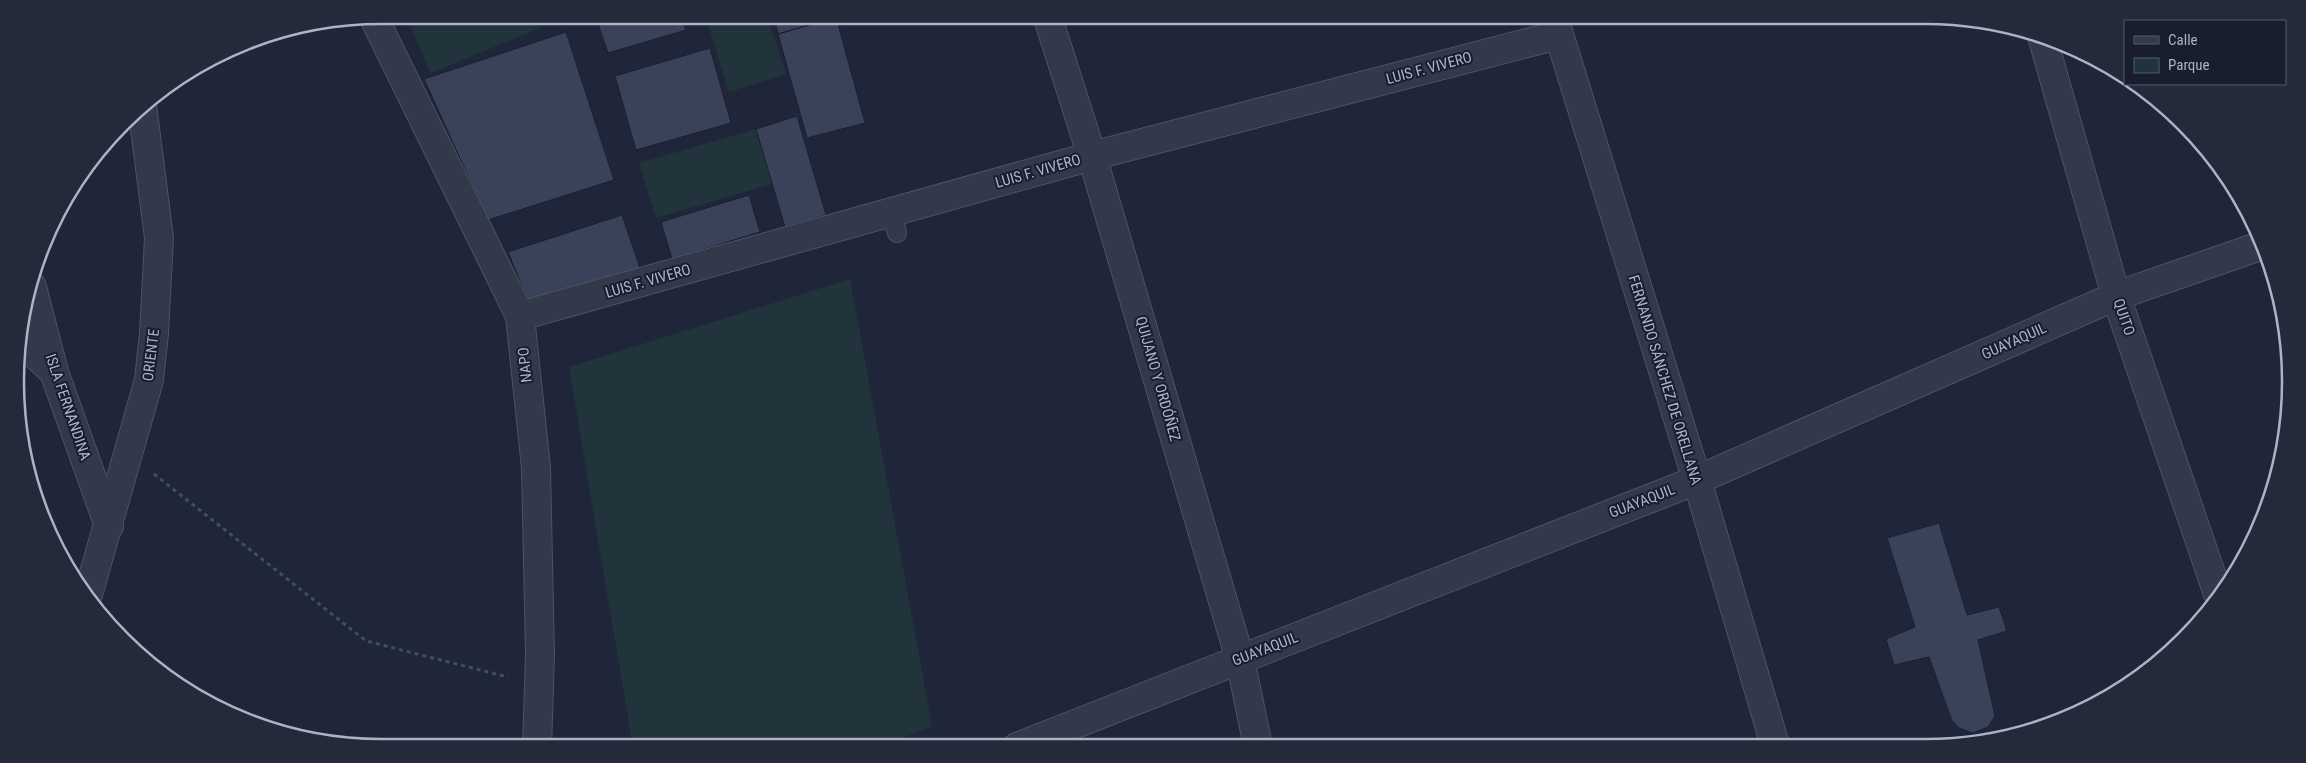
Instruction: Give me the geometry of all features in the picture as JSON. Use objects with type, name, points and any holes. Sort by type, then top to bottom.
[{"type":"street","name":"NAPO","points":[[377,24],[520,316],[536,468],[540,685],[537,739]]},
{"type":"street","name":"QUIJANO Y ORDÓÑEZ","points":[[1050,24],[1092,156],[1240,659],[1257,739]]},
{"type":"street","name":"LUIS F. VIVERO","points":[[520,316],[894,223],[1092,156],[1555,25]]},
{"type":"street","name":"FERNANDO SÁNCHEZ DE ORELLANA","points":[[1555,25],[1696,480],[1773,739]]},
{"type":"street","name":"QUITO","points":[[2045,45],[2116,296],[2216,588]]},
{"type":"street","name":"ORIENTE","points":[[90,588],[149,380],[154,334],[159,238],[143,116]]},
{"type":"street","name":"GUAYAQUIL","points":[[1037,739],[1696,480],[2116,296],[2256,247]]},
{"type":"street","name":"ISLA FERNANDINA","points":[[34,296],[54,372],[109,526]]},
{"type":"street","points":[[26,346],[54,372]]},
{"type":"path","points":[[128,455],[366,641],[540,685]]},
{"type":"green space","points":[[410,24],[539,24],[541,28],[430,73]]},
{"type":"green space","points":[[708,24],[770,24],[786,74],[729,92]]},
{"type":"green space","points":[[756,129],[772,184],[656,218],[639,163]]},
{"type":"green space","points":[[850,279],[932,726],[900,739],[631,739],[569,367]]},
{"type":"building","points":[[598,24],[684,24],[686,30],[608,53]]},
{"type":"building","points":[[775,24],[812,24],[778,34]]},
{"type":"building","points":[[812,24],[838,24],[865,123],[807,138],[778,34]]},
{"type":"building","points":[[566,32],[614,180],[488,220],[424,79]]},
{"type":"building","points":[[710,48],[731,123],[636,150],[615,76]]},
{"type":"building","points":[[797,116],[826,215],[785,227],[756,129]]},
{"type":"building","points":[[749,195],[760,232],[672,259],[661,222]]},
{"type":"building","points":[[622,215],[640,268],[528,301],[508,252]]},
{"type":"building","points":[[1939,523],[1967,615],[1999,607],[2007,631],[1978,640],[1995,716],[1988,727],[1973,733],[1959,728],[1952,721],[1929,657],[1894,665],[1886,639],[1915,627],[1887,538]]}]
